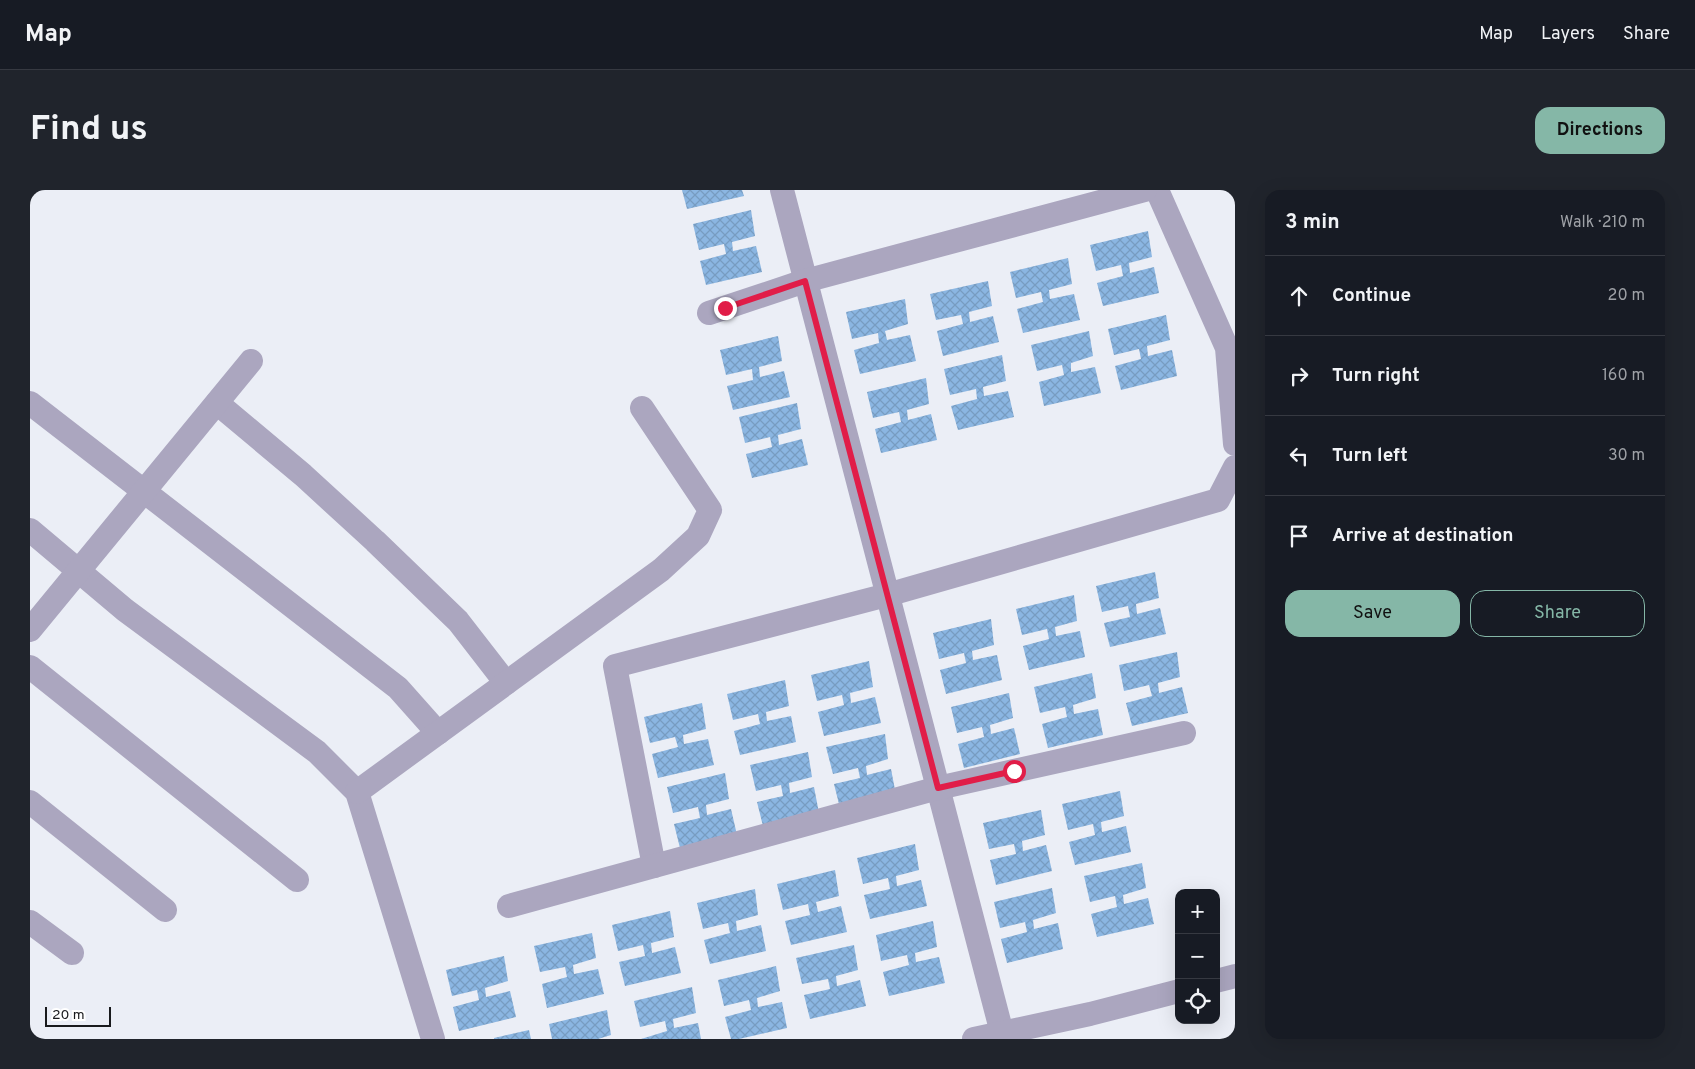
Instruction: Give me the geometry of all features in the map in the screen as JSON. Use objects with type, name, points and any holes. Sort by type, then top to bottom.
[{"type":"street","points":[[782,190],[1002,1033]]},
{"type":"street","points":[[709,313],[805,281],[1145,190]]},
{"type":"street","points":[[1157,190],[1227,348],[1235,444]]},
{"type":"street","points":[[30,630],[251,361]]},
{"type":"street","points":[[217,402],[303,475],[451,614],[506,683]]},
{"type":"street","points":[[30,403],[398,688],[438,733]]},
{"type":"street","points":[[357,792],[661,570],[698,536],[710,510],[642,408]]},
{"type":"street","points":[[654,866],[615,666],[887,596],[1218,500],[1235,467]]},
{"type":"street","points":[[30,530],[125,610],[317,752],[357,792],[433,1039]]},
{"type":"street","points":[[30,667],[297,880]]},
{"type":"street","points":[[509,906],[938,788],[1184,733]]},
{"type":"street","points":[[30,802],[165,910]]},
{"type":"street","points":[[30,922],[72,953]]},
{"type":"street","points":[[1220,980],[1235,976]]},
{"type":"street","points":[[974,1039],[1090,1014],[1175,992]]},
{"type":"building","points":[[682,190],[742,190],[744,196],[687,209]]},
{"type":"building","points":[[751,210],[755,236],[732,242],[733,251],[756,246],[762,272],[706,285],[700,261],[726,254],[724,244],[699,250],[693,224]]},
{"type":"building","points":[[1148,231],[1152,257],[1129,263],[1130,273],[1154,267],[1159,293],[1103,306],[1097,283],[1123,276],[1121,265],[1096,271],[1090,245]]},
{"type":"building","points":[[1068,258],[1072,284],[1049,290],[1050,299],[1074,294],[1080,320],[1023,333],[1017,309],[1043,302],[1041,292],[1016,298],[1010,272]]},
{"type":"building","points":[[988,281],[992,306],[969,312],[970,322],[993,316],[999,342],[943,356],[937,331],[963,324],[961,315],[936,320],[930,294]]},
{"type":"building","points":[[905,299],[908,324],[885,331],[887,340],[910,335],[916,361],[860,374],[854,350],[879,343],[878,333],[852,339],[846,312]]},
{"type":"building","points":[[1166,315],[1170,340],[1147,346],[1148,356],[1172,350],[1177,376],[1121,390],[1115,366],[1141,359],[1139,349],[1114,355],[1108,329]]},
{"type":"building","points":[[1089,331],[1093,356],[1071,363],[1071,372],[1095,367],[1101,393],[1044,406],[1039,382],[1064,375],[1062,365],[1037,371],[1031,345]]},
{"type":"building","points":[[778,336],[782,361],[759,367],[760,377],[784,371],[790,397],[733,410],[727,386],[753,380],[752,369],[726,375],[720,350]]},
{"type":"building","points":[[1002,355],[1006,381],[983,387],[984,396],[1008,391],[1014,417],[958,430],[951,406],[977,399],[976,389],[950,395],[944,369]]},
{"type":"building","points":[[926,378],[929,404],[907,410],[908,420],[931,414],[937,440],[881,453],[875,429],[901,422],[899,412],[873,418],[867,392]]},
{"type":"building","points":[[797,403],[801,429],[778,435],[779,445],[802,439],[808,465],[752,478],[746,454],[772,447],[770,437],[745,443],[739,417]]},
{"type":"building","points":[[1155,572],[1159,598],[1136,604],[1137,614],[1160,608],[1166,634],[1110,647],[1104,623],[1130,617],[1128,606],[1102,612],[1096,586]]},
{"type":"building","points":[[1074,595],[1077,621],[1055,627],[1056,636],[1080,631],[1085,657],[1029,670],[1023,646],[1049,639],[1047,629],[1022,635],[1016,609]]},
{"type":"building","points":[[991,619],[994,645],[972,651],[973,660],[997,655],[1002,680],[946,694],[940,670],[966,663],[964,653],[939,659],[933,633]]},
{"type":"building","points":[[1177,652],[1180,677],[1158,683],[1159,693],[1182,687],[1188,713],[1132,726],[1126,703],[1152,696],[1149,685],[1124,691],[1119,665]]},
{"type":"building","points":[[869,661],[873,687],[850,693],[851,703],[875,697],[881,723],[824,736],[818,712],[844,705],[842,695],[817,701],[811,675]]},
{"type":"building","points":[[1092,673],[1096,698],[1073,705],[1074,714],[1098,709],[1103,735],[1048,748],[1042,724],[1067,717],[1065,707],[1040,713],[1034,687]]},
{"type":"building","points":[[785,680],[789,706],[766,712],[767,721],[791,716],[796,742],[740,755],[734,731],[760,724],[758,714],[733,720],[727,694]]},
{"type":"building","points":[[1009,693],[1013,718],[990,725],[991,734],[1014,728],[1020,754],[964,768],[958,744],[984,737],[982,727],[957,733],[951,707]]},
{"type":"building","points":[[702,703],[706,729],[683,735],[684,744],[708,739],[714,765],[658,778],[652,754],[678,747],[675,737],[650,743],[644,717]]},
{"type":"building","points":[[885,734],[888,759],[866,766],[867,775],[891,769],[896,795],[840,808],[834,784],[860,778],[858,768],[833,774],[826,747]]},
{"type":"building","points":[[808,752],[812,777],[789,783],[790,793],[814,787],[819,813],[763,826],[757,802],[783,796],[781,785],[756,791],[750,765]]},
{"type":"building","points":[[725,773],[729,799],[706,805],[707,815],[731,809],[737,835],[680,848],[674,824],[700,818],[698,807],[673,813],[667,787]]},
{"type":"building","points":[[1120,791],[1124,816],[1101,822],[1102,832],[1126,826],[1131,852],[1075,865],[1069,842],[1095,835],[1093,824],[1068,830],[1062,804]]},
{"type":"building","points":[[1041,810],[1045,835],[1022,841],[1023,851],[1046,845],[1052,871],[996,885],[990,860],[1016,854],[1014,844],[989,849],[983,823]]},
{"type":"building","points":[[915,844],[919,870],[896,876],[897,886],[921,880],[927,906],[870,919],[864,895],[890,889],[888,878],[863,884],[857,858]]},
{"type":"building","points":[[1142,863],[1146,888],[1123,895],[1124,904],[1148,898],[1154,924],[1097,937],[1091,914],[1117,907],[1115,896],[1090,902],[1084,876]]},
{"type":"building","points":[[835,870],[839,896],[816,902],[818,912],[841,906],[847,932],[791,945],[785,921],[810,915],[808,904],[783,910],[777,884]]},
{"type":"building","points":[[1052,888],[1056,913],[1033,920],[1034,929],[1058,923],[1063,949],[1007,963],[1001,939],[1027,932],[1025,922],[1000,928],[994,902]]},
{"type":"building","points":[[755,889],[758,915],[736,921],[737,931],[761,925],[766,951],[710,964],[704,940],[730,933],[728,923],[703,929],[697,903]]},
{"type":"building","points":[[670,911],[674,937],[651,943],[652,953],[675,947],[681,973],[625,986],[619,962],[645,956],[643,945],[618,951],[612,925]]},
{"type":"building","points":[[933,921],[937,947],[915,953],[916,962],[939,957],[945,983],[889,996],[883,972],[909,965],[907,955],[881,961],[876,935]]},
{"type":"building","points":[[592,933],[596,958],[573,965],[574,974],[598,969],[604,994],[547,1008],[542,984],[567,977],[565,967],[540,972],[534,946]]},
{"type":"building","points":[[854,945],[858,970],[836,976],[837,986],[860,980],[866,1006],[810,1019],[804,995],[830,989],[828,979],[802,984],[796,958]]},
{"type":"building","points":[[504,956],[508,981],[485,988],[486,997],[510,991],[516,1017],[459,1031],[453,1007],[479,1000],[477,990],[452,996],[446,970]]},
{"type":"building","points":[[776,966],[780,991],[757,998],[758,1007],[782,1002],[787,1028],[739,1039],[731,1039],[725,1017],[751,1010],[749,1000],[724,1006],[718,980]]},
{"type":"building","points":[[692,987],[696,1013],[673,1019],[674,1028],[698,1023],[701,1039],[641,1039],[667,1031],[665,1021],[640,1027],[634,1001]]},
{"type":"building","points":[[607,1010],[611,1035],[598,1039],[552,1039],[549,1024]]},
{"type":"building","points":[[529,1030],[531,1039],[494,1039],[494,1038]]},
{"type":"route","points":[[725,308],[805,281],[938,788],[1014,771]]}]
